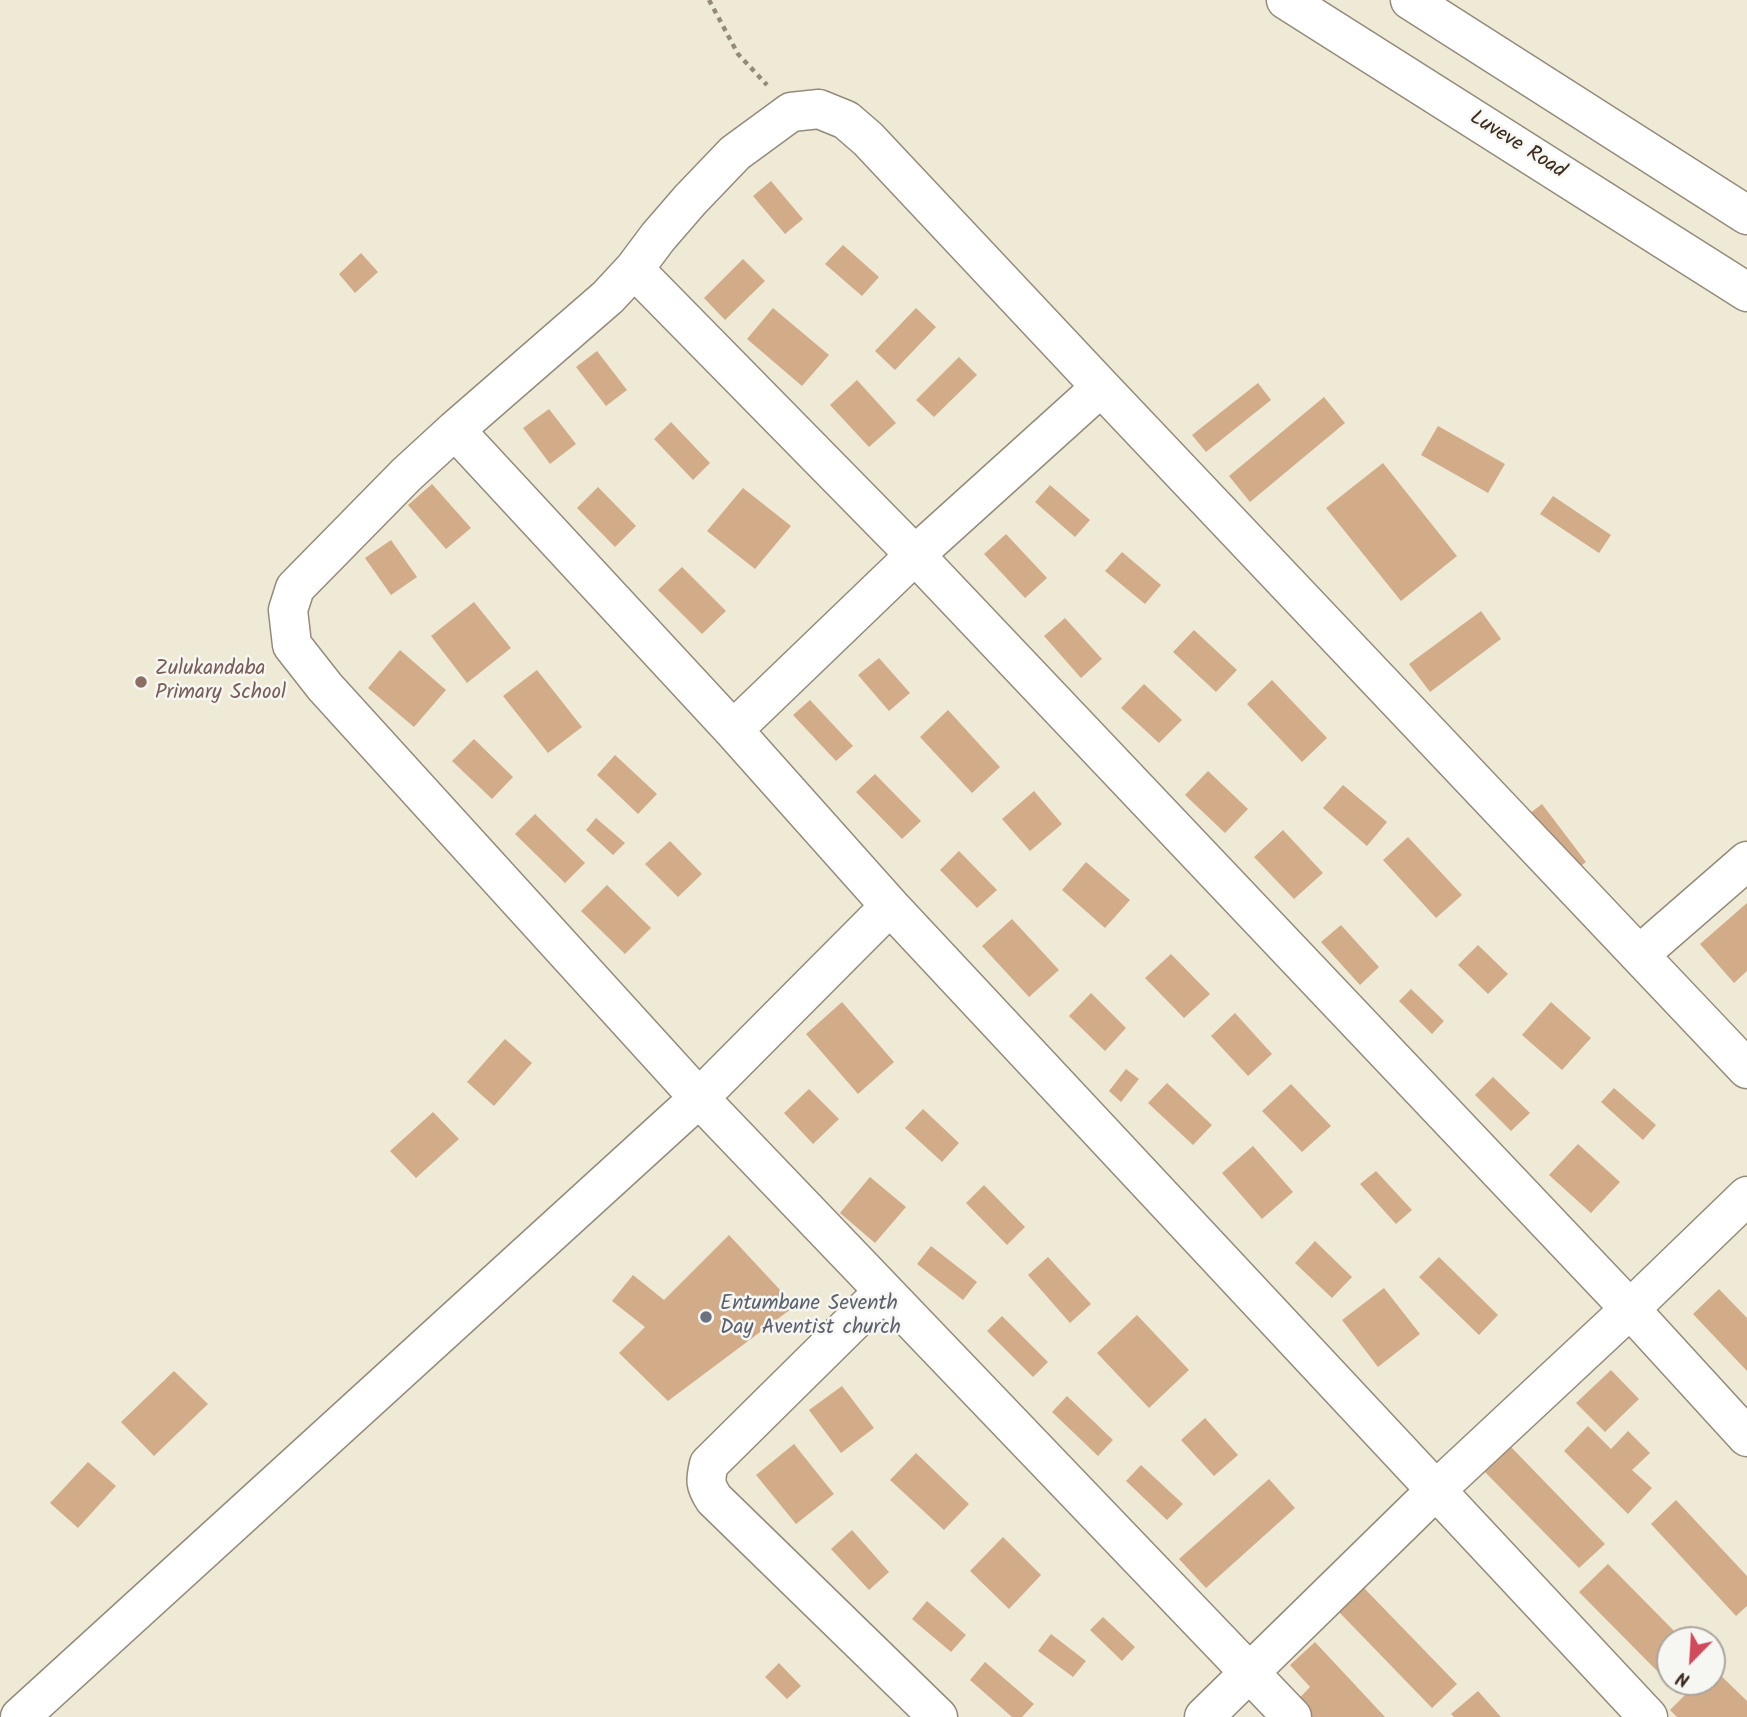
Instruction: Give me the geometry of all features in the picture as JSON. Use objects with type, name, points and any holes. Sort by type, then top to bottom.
[{"type":"street","name":"Luveve Road","points":[[1286,0],[1747,292]]},
{"type":"street","points":[[1410,0],[1747,215]]},
{"type":"street","points":[[1292,1717],[699,1098],[325,687],[292,645],[288,610],[295,588],[406,475],[608,297],[690,200],[735,153],[791,112],[819,110],[846,120],[868,139],[1747,1069]]},
{"type":"street","points":[[634,269],[915,555],[1630,1309],[1747,1437]]},
{"type":"street","points":[[733,730],[915,555],[1101,387]]},
{"type":"street","points":[[455,430],[733,730],[890,906],[1648,1717]]},
{"type":"street","points":[[1639,955],[1747,861]]},
{"type":"street","points":[[20,1717],[699,1098],[890,906]]},
{"type":"street","points":[[1204,1717],[1436,1490],[1747,1196]]},
{"type":"street","points":[[883,1292],[709,1464],[706,1487],[714,1499],[939,1717]]},
{"type":"path","points":[[709,0],[738,54],[791,112]]},
{"type":"building","points":[[771,181],[803,219],[785,234],[753,196]]},
{"type":"building","points":[[843,245],[879,277],[862,296],[825,264]]},
{"type":"building","points":[[361,253],[378,272],[355,293],[339,274]]},
{"type":"building","points":[[743,259],[765,281],[725,320],[704,298]]},
{"type":"building","points":[[773,308],[829,355],[802,386],[747,339]]},
{"type":"building","points":[[916,308],[936,327],[895,370],[875,351]]},
{"type":"building","points":[[597,351],[627,390],[606,406],[576,367]]},
{"type":"building","points":[[959,357],[977,375],[934,417],[916,400]]},
{"type":"building","points":[[857,380],[896,423],[869,447],[830,405]]},
{"type":"building","points":[[1258,383],[1271,400],[1206,452],[1192,435]]},
{"type":"building","points":[[1324,397],[1345,423],[1250,502],[1229,476]]},
{"type":"building","points":[[549,409],[576,444],[550,464],[523,428]]},
{"type":"building","points":[[671,422],[710,463],[693,480],[654,439]]},
{"type":"building","points":[[1438,426],[1505,464],[1488,493],[1421,455]]},
{"type":"building","points":[[1383,463],[1457,556],[1401,601],[1326,508]]},
{"type":"building","points":[[432,484],[471,528],[446,549],[408,505]]},
{"type":"building","points":[[1050,485],[1090,520],[1075,537],[1035,502]]},
{"type":"building","points":[[598,487],[636,526],[615,547],[577,508]]},
{"type":"building","points":[[743,488],[791,526],[755,569],[707,531]]},
{"type":"building","points":[[1553,496],[1611,535],[1599,553],[1540,514]]},
{"type":"building","points":[[1006,534],[1047,578],[1025,598],[984,554]]},
{"type":"building","points":[[391,540],[417,577],[391,595],[365,558]]},
{"type":"building","points":[[1122,552],[1161,585],[1145,604],[1105,571]]},
{"type":"building","points":[[682,567],[726,611],[702,634],[658,590]]},
{"type":"building","points":[[474,602],[511,648],[467,683],[431,636]]},
{"type":"building","points":[[1481,611],[1501,639],[1430,692],[1409,664]]},
{"type":"building","points":[[1065,618],[1102,659],[1081,678],[1044,636]]},
{"type":"building","points":[[1194,630],[1237,670],[1216,692],[1173,652]]},
{"type":"building","points":[[400,650],[446,690],[414,727],[368,688]]},
{"type":"building","points":[[879,658],[910,693],[889,711],[858,675]]},
{"type":"building","points":[[537,670],[582,727],[548,753],[503,696]]},
{"type":"building","points":[[1272,680],[1327,738],[1302,762],[1247,704]]},
{"type":"building","points":[[1144,684],[1182,720],[1159,743],[1121,708]]},
{"type":"building","points":[[810,700],[853,746],[836,761],[793,715]]},
{"type":"building","points":[[948,710],[1000,767],[972,793],[920,737]]},
{"type":"building","points":[[474,739],[513,777],[492,799],[452,761]]},
{"type":"building","points":[[615,755],[657,794],[638,814],[597,775]]},
{"type":"building","points":[[1208,771],[1248,809],[1225,833],[1185,795]]},
{"type":"building","points":[[875,774],[921,821],[902,839],[856,792]]},
{"type":"building","points":[[1343,785],[1387,822],[1367,846],[1323,808]]},
{"type":"building","points":[[1034,791],[1062,824],[1030,851],[1002,819]]},
{"type":"building","points":[[1542,804],[1586,862],[1573,872],[1529,814]]},
{"type":"building","points":[[535,814],[585,863],[565,883],[515,834]]},
{"type":"building","points":[[596,818],[625,843],[613,855],[586,830]]},
{"type":"building","points":[[1283,830],[1323,873],[1294,899],[1254,857]]},
{"type":"building","points":[[1408,837],[1462,895],[1436,918],[1383,860]]},
{"type":"building","points":[[670,841],[702,874],[678,897],[645,864]]},
{"type":"building","points":[[959,851],[997,890],[977,908],[940,870]]},
{"type":"building","points":[[1086,862],[1130,900],[1105,928],[1062,890]]},
{"type":"building","points":[[607,885],[651,928],[625,954],[581,911]]},
{"type":"building","points":[[1747,903],[1747,971],[1734,983],[1700,944]]},
{"type":"building","points":[[1012,919],[1059,970],[1029,997],[982,946]]},
{"type":"building","points":[[1341,925],[1379,967],[1360,985],[1321,942]]},
{"type":"building","points":[[1478,945],[1508,974],[1488,994],[1458,965]]},
{"type":"building","points":[[1171,954],[1210,994],[1184,1018],[1145,978]]},
{"type":"building","points":[[1411,989],[1444,1021],[1432,1034],[1399,1001]]},
{"type":"building","points":[[1091,993],[1126,1028],[1105,1051],[1069,1016]]},
{"type":"building","points":[[842,1002],[894,1062],[858,1094],[806,1034]]},
{"type":"building","points":[[1551,1002],[1591,1038],[1562,1070],[1522,1035]]},
{"type":"building","points":[[1235,1013],[1272,1054],[1248,1076],[1211,1036]]},
{"type":"building","points":[[505,1039],[532,1063],[494,1106],[467,1082]]},
{"type":"building","points":[[1126,1069],[1139,1079],[1121,1102],[1109,1091]]},
{"type":"building","points":[[1493,1077],[1530,1113],[1511,1131],[1475,1095]]},
{"type":"building","points":[[1167,1083],[1212,1125],[1193,1145],[1148,1103]]},
{"type":"building","points":[[1291,1084],[1331,1126],[1302,1152],[1262,1111]]},
{"type":"building","points":[[1614,1088],[1656,1125],[1643,1140],[1601,1102]]},
{"type":"building","points":[[809,1089],[839,1119],[813,1144],[784,1113]]},
{"type":"building","points":[[923,1109],[959,1143],[942,1162],[905,1128]]},
{"type":"building","points":[[433,1112],[459,1139],[416,1178],[390,1151]]},
{"type":"building","points":[[1578,1144],[1620,1182],[1591,1213],[1549,1175]]},
{"type":"building","points":[[1253,1146],[1293,1192],[1262,1219],[1222,1173]]},
{"type":"building","points":[[1376,1171],[1412,1210],[1396,1224],[1360,1184]]},
{"type":"building","points":[[870,1177],[906,1207],[875,1243],[840,1213]]},
{"type":"building","points":[[984,1185],[1025,1227],[1007,1245],[966,1203]]},
{"type":"building","name":"Entumbane Seventh Day Aventist church","points":[[729,1235],[795,1306],[668,1401],[619,1353],[645,1327],[612,1301],[633,1275],[664,1300]]},
{"type":"building","points":[[1315,1241],[1352,1277],[1332,1298],[1295,1263]]},
{"type":"building","points":[[931,1246],[977,1282],[963,1300],[917,1264]]},
{"type":"building","points":[[1048,1257],[1091,1304],[1070,1323],[1028,1275]]},
{"type":"building","points":[[1439,1257],[1498,1315],[1479,1335],[1419,1277]]},
{"type":"building","points":[[1384,1288],[1420,1334],[1378,1367],[1342,1320]]},
{"type":"building","points":[[1719,1289],[1747,1318],[1747,1371],[1693,1314]]},
{"type":"building","points":[[1137,1315],[1189,1370],[1149,1408],[1097,1353]]},
{"type":"building","points":[[1002,1316],[1048,1362],[1033,1377],[987,1331]]},
{"type":"building","points":[[1611,1370],[1639,1399],[1605,1432],[1576,1403]]},
{"type":"building","points":[[174,1371],[208,1404],[154,1456],[121,1422]]},
{"type":"building","points":[[842,1386],[874,1428],[841,1453],[809,1410]]},
{"type":"building","points":[[1067,1396],[1113,1440],[1098,1456],[1052,1412]]},
{"type":"building","points":[[1205,1418],[1238,1455],[1214,1476],[1181,1440]]},
{"type":"building","points":[[1588,1426],[1611,1449],[1628,1431],[1650,1453],[1632,1470],[1652,1488],[1628,1514],[1564,1451]]},
{"type":"building","points":[[794,1444],[834,1494],[796,1524],[756,1475]]},
{"type":"building","points":[[1511,1447],[1605,1544],[1579,1568],[1485,1472]]},
{"type":"building","points":[[916,1453],[969,1504],[944,1530],[890,1480]]},
{"type":"building","points":[[88,1462],[116,1486],[78,1528],[50,1503]]},
{"type":"building","points":[[1141,1465],[1183,1504],[1167,1520],[1126,1481]]},
{"type":"building","points":[[1269,1479],[1295,1508],[1206,1588],[1179,1559]]},
{"type":"building","points":[[1676,1500],[1747,1576],[1747,1606],[1736,1616],[1651,1524]]},
{"type":"building","points":[[852,1530],[889,1572],[869,1590],[831,1549]]},
{"type":"building","points":[[1003,1537],[1041,1575],[1009,1609],[970,1571]]},
{"type":"building","points":[[1608,1564],[1669,1626],[1656,1626],[1656,1670],[1579,1592]]},
{"type":"building","points":[[1363,1587],[1457,1684],[1432,1708],[1338,1611]]},
{"type":"building","points":[[927,1601],[966,1635],[951,1652],[912,1619]]},
{"type":"building","points":[[1103,1617],[1135,1647],[1122,1661],[1090,1630]]},
{"type":"building","points":[[1051,1634],[1086,1661],[1073,1677],[1038,1651]]},
{"type":"building","points":[[1315,1642],[1385,1717],[1298,1717],[1289,1709],[1310,1687],[1290,1665]]},
{"type":"building","points":[[985,1662],[1034,1704],[1022,1717],[1012,1717],[970,1680]]},
{"type":"building","points":[[779,1663],[801,1686],[787,1699],[765,1677]]},
{"type":"building","points":[[1726,1681],[1747,1701],[1747,1717],[1677,1717],[1670,1710],[1684,1696],[1726,1696]]},
{"type":"building","points":[[1478,1691],[1501,1717],[1454,1717],[1451,1714]]},
{"type":"place","name":"Zulukandaba Primary School","points":[[141,682]]},
{"type":"place","name":"Entumbane Seventh Day Aventist church","points":[[706,1317]]}]
